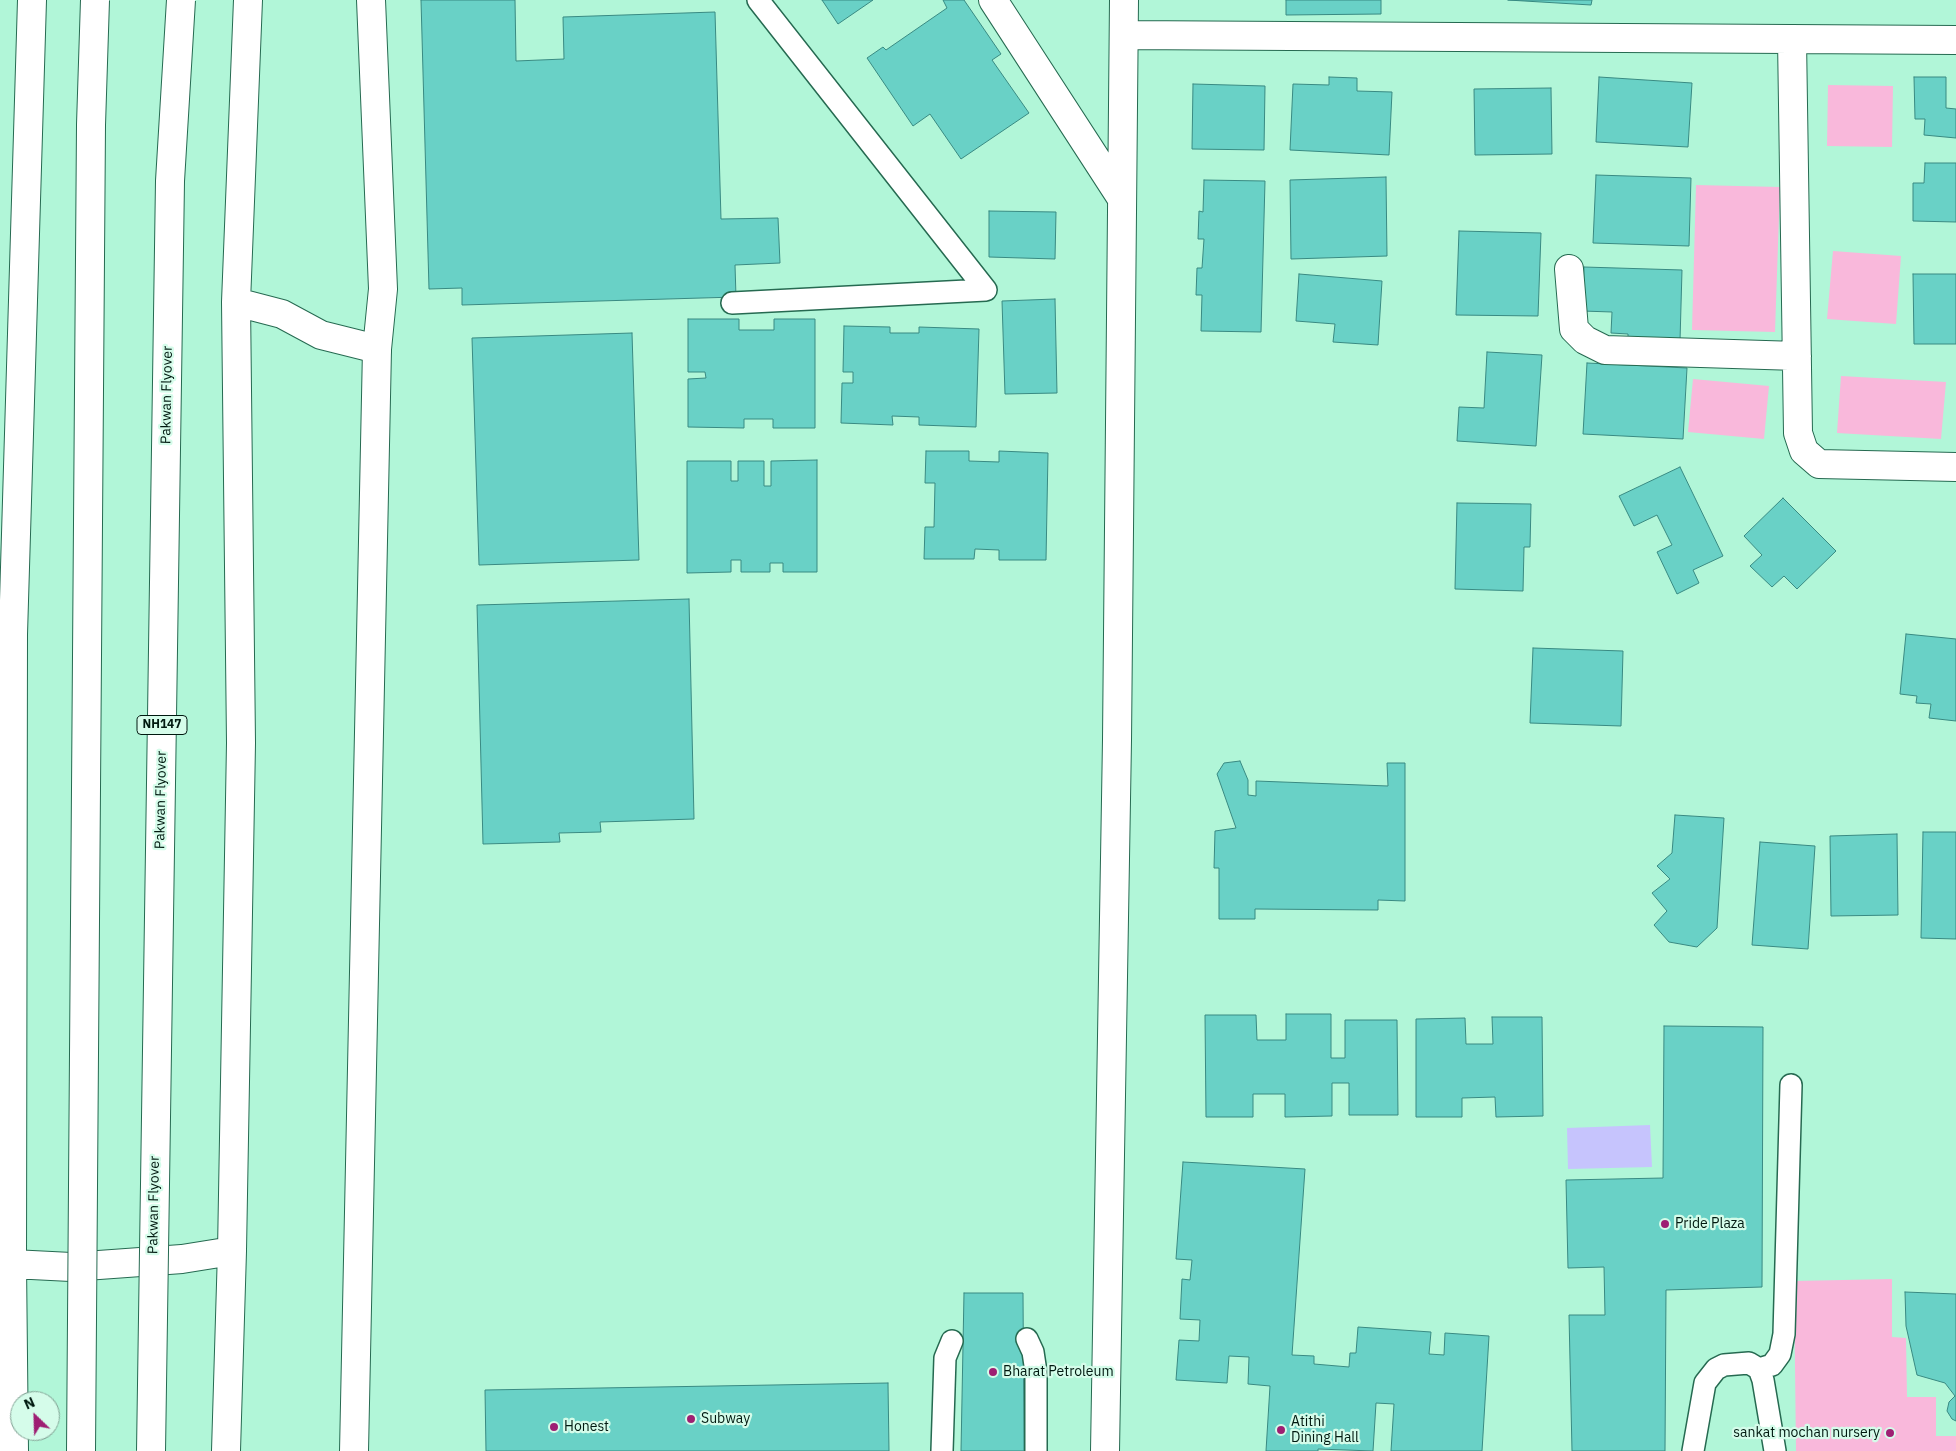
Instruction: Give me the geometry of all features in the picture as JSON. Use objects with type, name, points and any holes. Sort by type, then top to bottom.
[{"type":"main road","points":[[14,1451],[8,1432],[12,1264],[6,634],[32,0]]},
{"type":"main road","points":[[81,1451],[87,901],[91,125],[95,0]]},
{"type":"main road","name":"Pakwan Flyover","points":[[151,1451],[170,181],[181,0]]},
{"type":"main road","points":[[226,1451],[232,1251],[241,743],[236,302],[248,0]]},
{"type":"main road","points":[[354,1451],[377,349],[383,288],[371,0]]},
{"type":"main road","points":[[993,0],[1122,199]]},
{"type":"main road","points":[[1105,1451],[1116,770],[1124,0]]},
{"type":"main road","points":[[1124,35],[1956,40]]},
{"type":"main road","points":[[1792,39],[1798,433],[1804,451],[1819,464],[1956,467]]},
{"type":"main road","points":[[1569,269],[1574,328],[1585,340],[1605,350],[1797,356]]},
{"type":"main road","points":[[236,302],[282,314],[321,336],[377,349]]},
{"type":"main road","points":[[12,1264],[71,1267],[182,1259],[232,1251]]},
{"type":"lane","points":[[732,303],[986,290],[758,0]]},
{"type":"lane","points":[[1693,1451],[1705,1383],[1716,1368],[1724,1365],[1749,1363],[1759,1368],[1772,1365],[1780,1354],[1784,1334],[1791,1085]]},
{"type":"lane","points":[[1027,1339],[1033,1352],[1036,1372],[1036,1451]]},
{"type":"lane","points":[[942,1451],[945,1358],[952,1341]]},
{"type":"lane","points":[[1759,1368],[1763,1380],[1775,1451]]},
{"type":"shaded area","points":[[1828,85],[1893,86],[1892,147],[1827,146]]},
{"type":"shaded area","points":[[1696,185],[1780,187],[1775,332],[1692,330]]},
{"type":"shaded area","points":[[1833,251],[1901,256],[1896,324],[1827,319]]},
{"type":"shaded area","points":[[1841,376],[1946,382],[1941,439],[1837,433]]},
{"type":"shaded area","points":[[1693,379],[1769,386],[1764,439],[1688,432]]},
{"type":"shaded area","points":[[1892,1279],[1892,1337],[1906,1338],[1907,1397],[1936,1397],[1936,1436],[1956,1436],[1956,1451],[1796,1451],[1794,1281]]},
{"type":"water","points":[[1650,1125],[1652,1167],[1568,1169],[1567,1128]]},
{"type":"building","points":[[421,0],[515,0],[516,61],[564,59],[563,17],[715,12],[721,219],[778,218],[780,263],[735,265],[736,297],[462,305],[462,288],[429,289]]},
{"type":"building","points":[[822,0],[873,0],[838,24]]},
{"type":"building","points":[[943,0],[964,0],[1001,54],[992,60],[1029,113],[961,159],[930,114],[913,126],[867,58],[883,47],[886,50],[947,8]]},
{"type":"building","points":[[1286,0],[1381,0],[1381,14],[1286,15]]},
{"type":"building","points":[[1508,0],[1592,0],[1591,5]]},
{"type":"building","points":[[1329,77],[1357,78],[1357,91],[1392,92],[1389,155],[1290,150],[1293,84],[1329,85]]},
{"type":"building","points":[[1599,77],[1692,83],[1688,147],[1596,142]]},
{"type":"building","points":[[1914,77],[1946,77],[1946,108],[1956,109],[1956,138],[1924,135],[1925,119],[1915,119]]},
{"type":"building","points":[[1193,84],[1265,86],[1264,150],[1192,149]]},
{"type":"building","points":[[1551,88],[1552,154],[1475,155],[1474,89]]},
{"type":"building","points":[[1925,163],[1956,163],[1956,222],[1913,221],[1913,183],[1924,183]]},
{"type":"building","points":[[1596,175],[1691,178],[1689,246],[1593,243]]},
{"type":"building","points":[[1386,177],[1387,256],[1291,259],[1290,180]]},
{"type":"building","points":[[1204,180],[1265,181],[1261,332],[1201,331],[1202,295],[1196,295],[1197,268],[1202,268],[1204,239],[1198,239],[1199,211],[1203,212]]},
{"type":"building","points":[[989,211],[1056,212],[1055,259],[989,257]]},
{"type":"building","points":[[1459,231],[1541,233],[1538,316],[1456,315]]},
{"type":"building","points":[[1584,267],[1682,270],[1680,341],[1628,339],[1628,334],[1611,333],[1612,312],[1582,311]]},
{"type":"building","points":[[1299,274],[1382,281],[1378,345],[1333,342],[1335,324],[1296,321]]},
{"type":"building","points":[[1913,274],[1956,274],[1956,344],[1914,344]]},
{"type":"building","points":[[1055,299],[1057,393],[1005,394],[1002,301]]},
{"type":"building","points":[[688,319],[739,319],[739,330],[774,330],[774,319],[815,319],[815,428],[773,428],[773,419],[744,419],[744,428],[688,427],[688,379],[706,378],[705,372],[688,372]]},
{"type":"building","points":[[844,326],[890,327],[890,333],[919,333],[919,327],[979,329],[976,427],[919,425],[919,417],[892,416],[893,425],[841,423],[842,383],[853,383],[853,372],[843,372]]},
{"type":"building","points":[[632,333],[639,560],[479,565],[472,338]]},
{"type":"building","points":[[1487,352],[1542,355],[1536,446],[1457,441],[1459,407],[1484,408]]},
{"type":"building","points":[[1587,363],[1687,368],[1683,439],[1583,434]]},
{"type":"building","points":[[926,451],[969,451],[969,461],[999,462],[999,451],[1048,453],[1046,560],[999,560],[999,550],[975,549],[974,559],[924,559],[925,527],[934,527],[935,483],[925,483]]},
{"type":"building","points":[[817,460],[817,572],[783,572],[783,563],[770,563],[770,572],[741,572],[741,560],[731,560],[731,572],[687,573],[687,461],[731,461],[731,481],[738,481],[738,461],[764,461],[764,486],[771,486],[771,461]]},
{"type":"building","points":[[1680,467],[1723,556],[1693,570],[1699,583],[1677,594],[1657,552],[1672,545],[1657,515],[1634,526],[1619,496]]},
{"type":"building","points":[[1783,498],[1836,551],[1797,589],[1784,576],[1772,587],[1750,566],[1762,555],[1744,536]]},
{"type":"building","points":[[1457,503],[1531,504],[1530,547],[1524,547],[1523,591],[1455,589]]},
{"type":"building","points":[[689,599],[694,819],[600,822],[601,832],[559,833],[560,842],[483,844],[477,605]]},
{"type":"building","points":[[1906,634],[1956,639],[1956,721],[1929,718],[1931,704],[1916,703],[1917,696],[1900,694]]},
{"type":"building","points":[[1533,648],[1623,651],[1621,726],[1530,723]]},
{"type":"building","points":[[1240,761],[1248,780],[1248,795],[1256,796],[1256,781],[1388,786],[1387,763],[1405,763],[1405,901],[1378,900],[1378,910],[1255,909],[1255,919],[1219,919],[1219,868],[1214,868],[1215,831],[1236,828],[1217,774],[1224,763]]},
{"type":"building","points":[[1675,815],[1724,818],[1717,928],[1697,947],[1669,942],[1654,925],[1667,911],[1652,893],[1670,879],[1657,866],[1672,853]]},
{"type":"building","points":[[1923,832],[1956,832],[1956,939],[1921,938]]},
{"type":"building","points":[[1897,834],[1898,915],[1831,916],[1830,836]]},
{"type":"building","points":[[1760,842],[1815,846],[1808,949],[1752,945]]},
{"type":"building","points":[[1286,1014],[1331,1014],[1331,1058],[1345,1058],[1345,1020],[1397,1020],[1398,1115],[1349,1115],[1349,1083],[1332,1083],[1332,1116],[1285,1117],[1285,1094],[1253,1094],[1253,1117],[1206,1117],[1205,1015],[1256,1015],[1257,1040],[1286,1040]]},
{"type":"building","points":[[1492,1017],[1542,1017],[1543,1116],[1496,1117],[1495,1097],[1462,1098],[1462,1117],[1416,1117],[1416,1019],[1465,1018],[1466,1044],[1493,1044]]},
{"type":"building","name":"Pride Plaza","points":[[1664,1026],[1763,1027],[1762,1287],[1666,1290],[1665,1451],[1572,1451],[1569,1315],[1605,1315],[1604,1267],[1568,1268],[1566,1180],[1663,1178]]},
{"type":"building","points":[[1183,1162],[1305,1169],[1292,1355],[1314,1356],[1314,1364],[1349,1367],[1350,1353],[1356,1353],[1358,1327],[1431,1332],[1429,1354],[1444,1355],[1445,1333],[1489,1336],[1482,1451],[1391,1451],[1394,1404],[1376,1403],[1373,1451],[1318,1449],[1318,1451],[1266,1451],[1270,1386],[1248,1384],[1249,1357],[1229,1356],[1227,1383],[1176,1380],[1179,1340],[1199,1341],[1200,1320],[1180,1319],[1182,1279],[1190,1280],[1192,1260],[1176,1259]]},
{"type":"building","points":[[1905,1292],[1956,1294],[1956,1421],[1952,1419],[1947,1411],[1949,1402],[1955,1396],[1945,1383],[1917,1375],[1906,1326]]},
{"type":"building","name":"Bharat Petroleum","points":[[964,1293],[1023,1293],[1024,1451],[961,1451]]},
{"type":"building","points":[[888,1383],[889,1451],[486,1451],[485,1390]]},
{"type":"place","name":"Pride Plaza","points":[[1665,1224]]},
{"type":"place","name":"Bharat Petroleum","points":[[993,1372]]},
{"type":"place","name":"Subway","points":[[691,1419]]},
{"type":"place","name":"Honest","points":[[554,1427]]},
{"type":"place","name":"Atithi Dining Hall","points":[[1281,1430]]},
{"type":"place","name":"sankat mochan nursery","points":[[1890,1433]]}]
